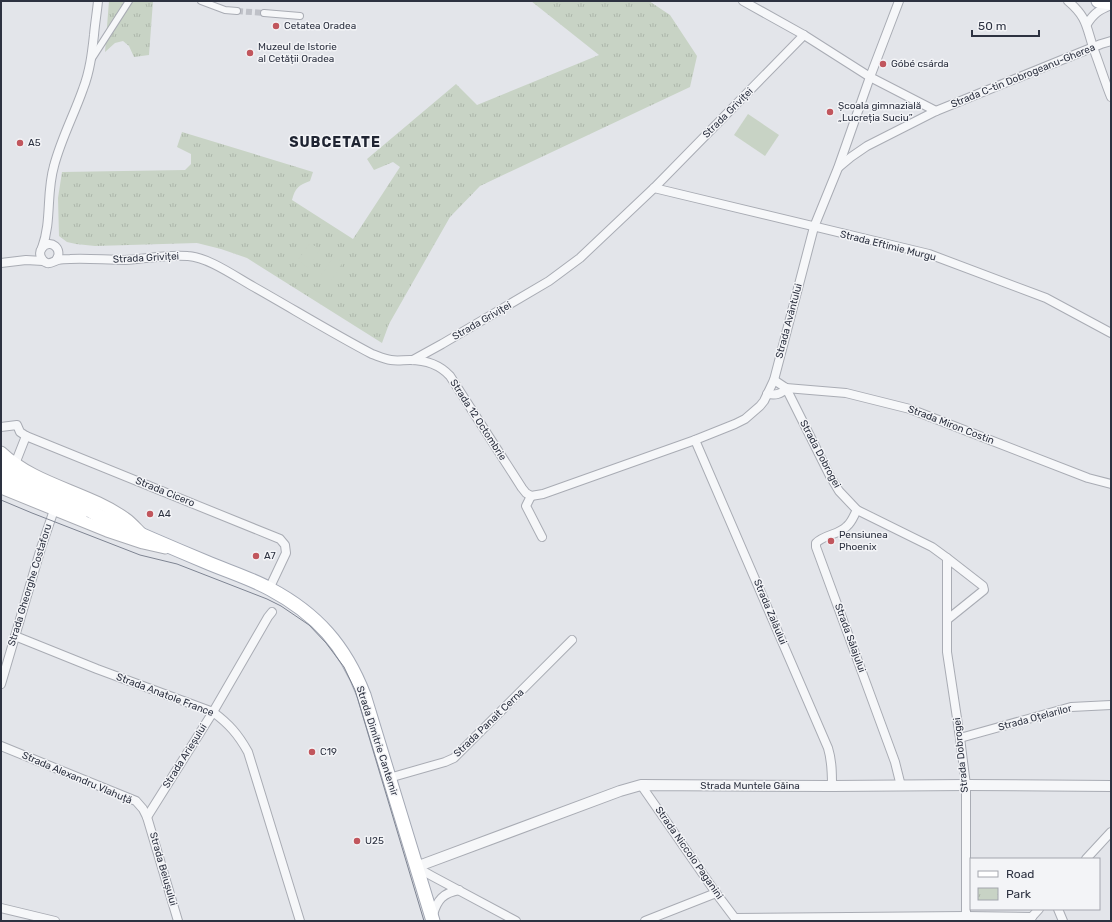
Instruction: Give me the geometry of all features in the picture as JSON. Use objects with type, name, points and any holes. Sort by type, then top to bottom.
[{"type":"main road","points":[[1098,1],[1111,4]]},
{"type":"main road","points":[[1,452],[15,464],[28,472],[111,509],[126,519],[144,536]]},
{"type":"main road","name":"Strada Dimitrie Cantemir","points":[[1,465],[34,484],[76,502],[97,515],[269,588],[296,605],[335,641],[353,670],[364,695],[432,921]]},
{"type":"main road","name":"Strada Dimitrie Cantemir","points":[[1,478],[56,503],[81,512],[97,515]]},
{"type":"main road","points":[[1,488],[143,544],[177,550]]},
{"type":"street","points":[[43,261],[40,256],[45,240],[50,186],[54,167],[69,124],[84,88],[91,62],[98,1]]},
{"type":"street","points":[[91,62],[129,1]]},
{"type":"street","points":[[201,1],[226,10],[237,11]]},
{"type":"street","points":[[743,1],[804,35],[870,77],[936,111]]},
{"type":"street","name":"Strada Avântului","points":[[531,496],[540,495],[695,440],[735,424],[746,419],[764,401],[774,380],[814,227],[838,168],[899,1]]},
{"type":"street","points":[[1068,1],[1080,13],[1087,24],[1093,47],[1111,97]]},
{"type":"street","points":[[1087,24],[1092,16],[1099,10],[1111,4]]},
{"type":"street","points":[[264,13],[300,16]]},
{"type":"street","name":"Strada Griviței","points":[[86,259],[125,260],[179,255],[204,260],[372,354],[391,360],[413,360],[549,281],[580,258],[654,188],[804,35]]},
{"type":"street","name":"Strada C-tin Dobrogeanu-Gherea","points":[[838,168],[867,146],[936,111],[1111,41]]},
{"type":"street","name":"Strada Eftimie Murgu","points":[[654,188],[929,254],[1046,298],[1111,334]]},
{"type":"street","points":[[48,220],[59,255],[56,260]]},
{"type":"street","points":[[17,261],[50,244],[67,254],[86,259]]},
{"type":"street","points":[[1,263],[37,260],[51,263],[56,260],[86,259]]},
{"type":"street","name":"Strada 12 Octombrie","points":[[413,360],[436,365],[450,376],[522,488],[531,496]]},
{"type":"street","name":"Strada Miron Costin","points":[[774,380],[786,388],[846,393],[910,409],[1088,478],[1111,484]]},
{"type":"street","name":"Strada Miron Costin","points":[[767,394],[779,394],[786,388]]},
{"type":"street","name":"Strada Dobrogei","points":[[786,388],[830,476],[839,491],[857,510],[932,547],[983,586],[984,590],[948,619]]},
{"type":"street","points":[[3,428],[17,425],[20,432],[26,436],[15,464]]},
{"type":"street","name":"Strada Cicero","points":[[26,436],[280,539],[285,545],[286,553],[269,588]]},
{"type":"street","name":"Strada Zalăului","points":[[695,440],[828,748],[832,765],[832,786]]},
{"type":"street","points":[[531,496],[526,506],[542,538]]},
{"type":"street","name":"Strada Gheorghe Costaforu","points":[[1,684],[41,548],[54,510]]},
{"type":"street","name":"Strada Sălajului","points":[[857,510],[848,526],[841,531],[820,539],[816,543],[816,547],[895,762],[901,786]]},
{"type":"street","name":"Strada Dobrogei","points":[[947,558],[947,652],[966,785],[966,916]]},
{"type":"street","name":"Strada Arieșului","points":[[147,817],[213,712],[272,612]]},
{"type":"street","name":"Strada Anatole France","points":[[15,636],[97,669],[213,712],[225,721],[235,731],[248,752],[300,921]]},
{"type":"street","name":"Strada Panait Cerna","points":[[389,778],[454,758],[572,640]]},
{"type":"street","name":"Strada Oțelarilor","points":[[960,738],[1071,707],[1111,705]]},
{"type":"street","name":"Strada Alexandru Vlahuță","points":[[1,746],[136,801],[143,809],[147,817]]},
{"type":"street","name":"Strada Muntele Găina","points":[[416,867],[620,791],[641,785],[1111,786]]},
{"type":"street","name":"Strada Niccolo Paganini","points":[[641,785],[716,893],[736,919]]},
{"type":"street","name":"Strada Muntele Găina","points":[[1097,786],[1111,790]]},
{"type":"street","name":"Strada Beiușului","points":[[147,817],[178,921]]},
{"type":"street","points":[[1087,858],[1111,832]]},
{"type":"street","points":[[416,867],[516,921]]},
{"type":"street","points":[[432,921],[435,906],[440,899],[445,894],[459,890]]},
{"type":"street","points":[[645,921],[716,893]]},
{"type":"street","points":[[1,908],[55,921]]},
{"type":"street","points":[[736,919],[966,916],[1030,919],[1038,910]]},
{"type":"street","points":[[1058,910],[1063,921]]},
{"type":"green space","points":[[109,1],[153,1],[149,55],[134,57],[129,46],[123,41],[115,43],[105,52]]},
{"type":"green space","points":[[531,1],[649,1],[670,15],[697,56],[690,87],[480,186],[450,217],[389,324],[382,343],[247,258],[221,249],[197,243],[95,246],[67,242],[59,236],[58,198],[62,172],[185,170],[191,164],[191,154],[177,147],[182,132],[313,172],[310,181],[298,188],[292,200],[353,239],[400,167],[393,162],[374,170],[367,159],[456,84],[477,105],[599,55]]},
{"type":"green space","points":[[748,114],[779,135],[765,156],[734,135]]},
{"type":"green space","points":[[310,243],[320,249],[308,268],[298,260]]},
{"type":"green space","points":[[334,257],[343,262],[331,281],[321,275]]},
{"type":"tunnel","points":[[237,11],[264,13]]},
{"type":"tram line","points":[[1,500],[140,555],[177,564],[267,599],[281,606],[309,625],[326,643],[344,667],[355,690],[424,921]]},
{"type":"place","name":"Cetatea Oradea","points":[[276,26]]},
{"type":"place","name":"Muzeul de Istorie al Cetății Oradea","points":[[250,53]]},
{"type":"place","name":"Góbé csárda","points":[[883,64]]},
{"type":"place","name":"Școala gimnazială „Lucreția Suciu”","points":[[830,112]]},
{"type":"place","name":"A5","points":[[20,143]]},
{"type":"place","name":"A4","points":[[150,514]]},
{"type":"place","name":"Pensiunea Phoenix","points":[[831,541]]},
{"type":"place","name":"A7","points":[[256,556]]},
{"type":"place","name":"C19","points":[[312,752]]},
{"type":"place","name":"U25","points":[[357,841]]},
{"type":"district","name":"SUBCETATE","points":[[335,142]]}]
